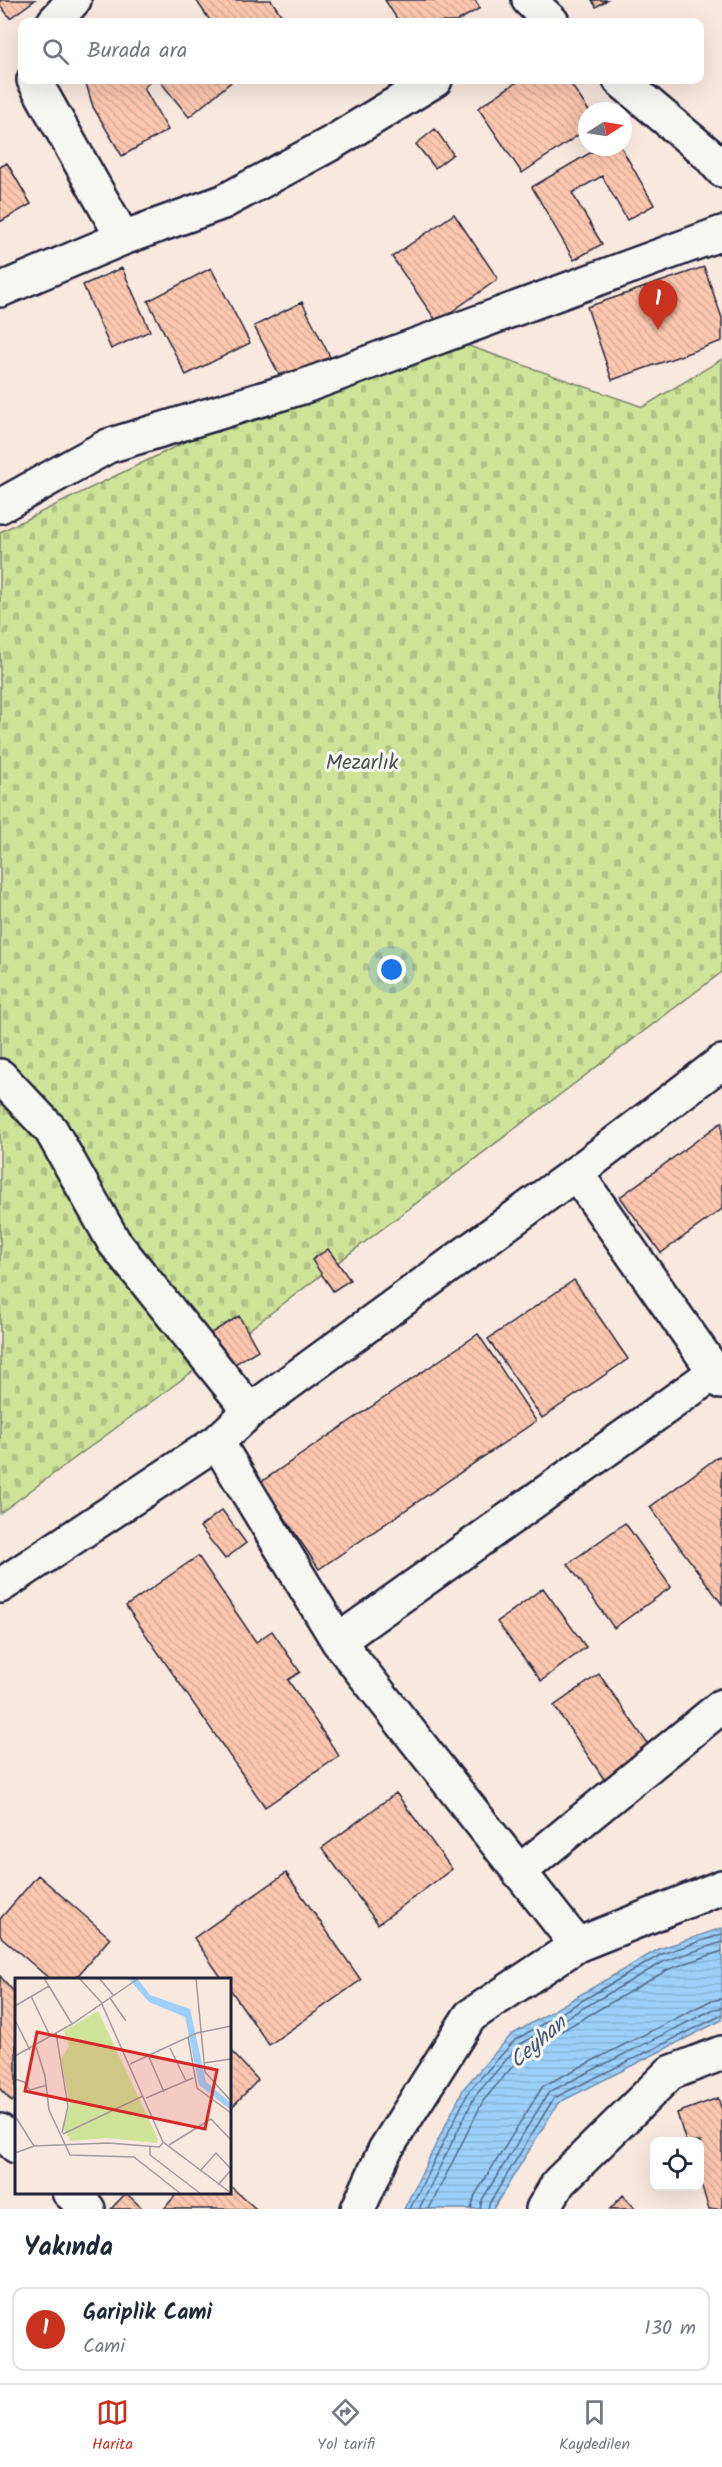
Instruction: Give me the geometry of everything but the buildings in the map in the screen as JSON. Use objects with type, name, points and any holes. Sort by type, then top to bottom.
[{"type":"street","points":[[58,18],[74,0]]},
{"type":"street","points":[[36,84],[123,238]]},
{"type":"street","points":[[0,291],[123,238],[223,202],[330,144],[428,84]]},
{"type":"street","points":[[625,84],[718,157]]},
{"type":"street","points":[[0,506],[108,446],[302,387],[722,233]]},
{"type":"street","points":[[0,1586],[217,1442],[250,1411],[576,1173],[722,1062]]},
{"type":"street","points":[[0,1076],[51,1130],[114,1242],[250,1411]]},
{"type":"street","points":[[338,1641],[719,1377],[576,1173]]},
{"type":"street","points":[[217,1442],[338,1641],[577,1944]]},
{"type":"street","points":[[519,1872],[722,1706]]},
{"type":"street","points":[[358,2209],[385,2150],[470,2016],[577,1944],[722,1887]]},
{"type":"street","points":[[543,2209],[559,2182],[670,2073],[722,2053]]},
{"type":"street","points":[[0,2132],[15,2145]]},
{"type":"street","points":[[70,2194],[88,2209]]},
{"type":"green space","name":"Mezarlık","points":[[466,345],[643,407],[722,359],[722,972],[226,1347],[0,1513],[0,532],[218,426]]},
{"type":"water","name":"Ceyhan","points":[[722,1928],[722,2020],[558,2103],[493,2209],[404,2209],[464,2088],[511,2035],[659,1949]]},
{"type":"place","name":"Gariplik Cami","points":[[658,330]]}]
